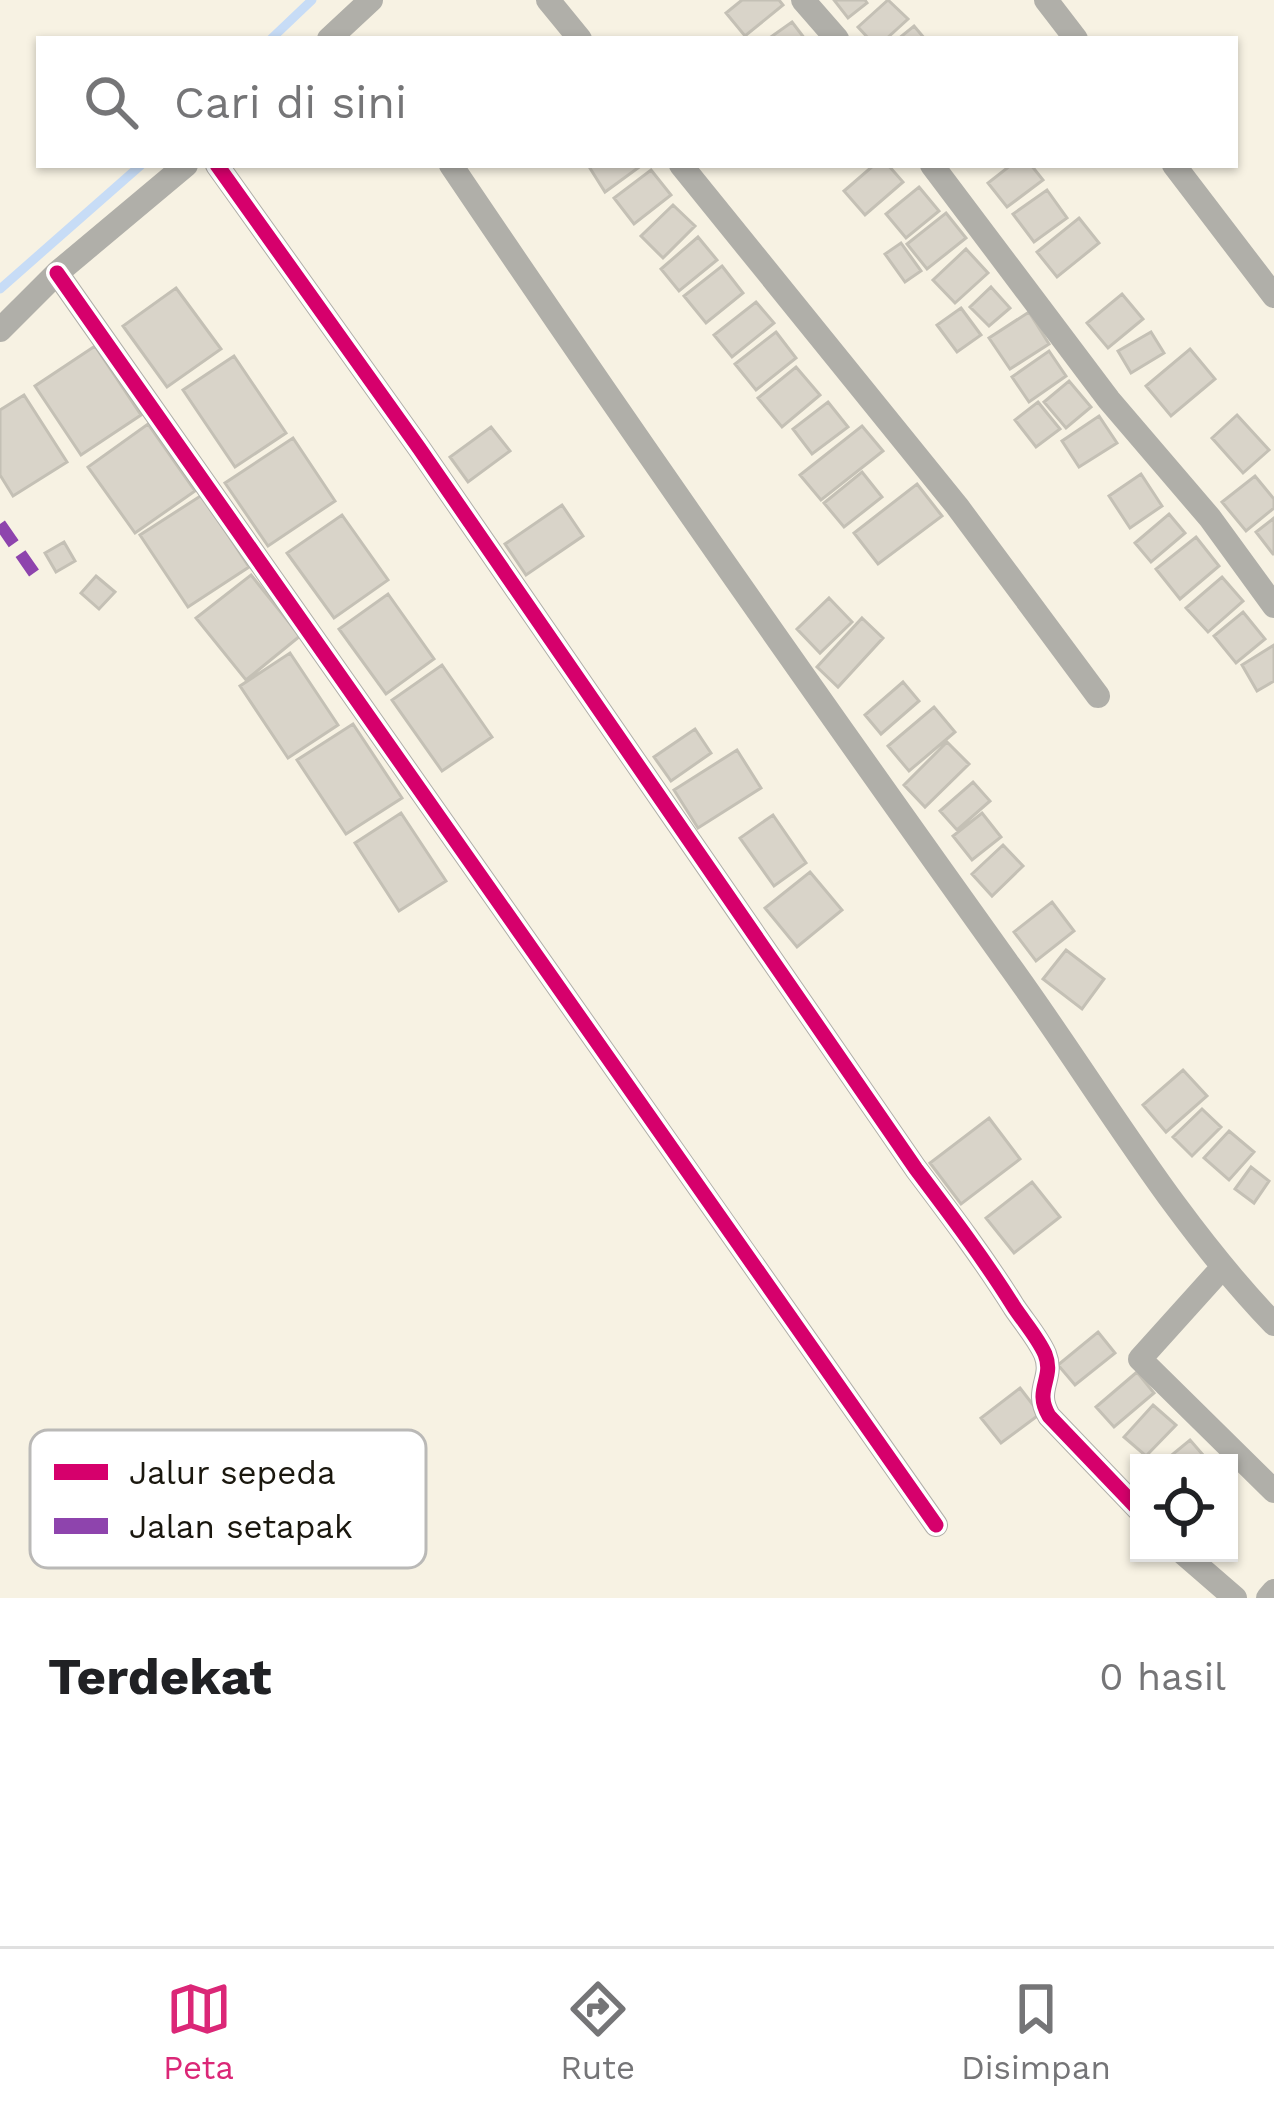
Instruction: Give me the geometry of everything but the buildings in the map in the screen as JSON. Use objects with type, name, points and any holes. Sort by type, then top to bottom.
[{"type":"street","points":[[356,30],[370,0]]},
{"type":"street","points":[[548,0],[578,36]]},
{"type":"street","points":[[803,0],[834,36]]},
{"type":"street","points":[[1046,0],[1074,36]]},
{"type":"street","points":[[0,330],[57,273],[183,168]]},
{"type":"street","points":[[219,168],[419,448],[916,1169],[988,1265],[1045,1354],[1048,1373],[1041,1389],[1042,1405],[1049,1416],[1130,1501]]},
{"type":"street","points":[[453,168],[1222,1268],[1274,1324]]},
{"type":"street","points":[[683,168],[957,506],[1098,696]]},
{"type":"street","points":[[934,168],[1109,400],[1210,518],[1274,606]]},
{"type":"street","points":[[1176,168],[1274,296]]},
{"type":"street","points":[[57,273],[936,1525]]},
{"type":"street","points":[[1222,1268],[1140,1360],[1274,1491]]},
{"type":"street","points":[[1193,1562],[1235,1598]]},
{"type":"waterway","points":[[274,36],[312,0]]},
{"type":"waterway","points":[[0,289],[138,168]]},
{"type":"marked path","points":[[0,524],[34,573]]},
{"type":"cycle path","points":[[219,168],[1035,1336],[1047,1363],[1043,1398],[1049,1416],[1130,1501]]},
{"type":"cycle path","points":[[57,273],[936,1525]]}]
